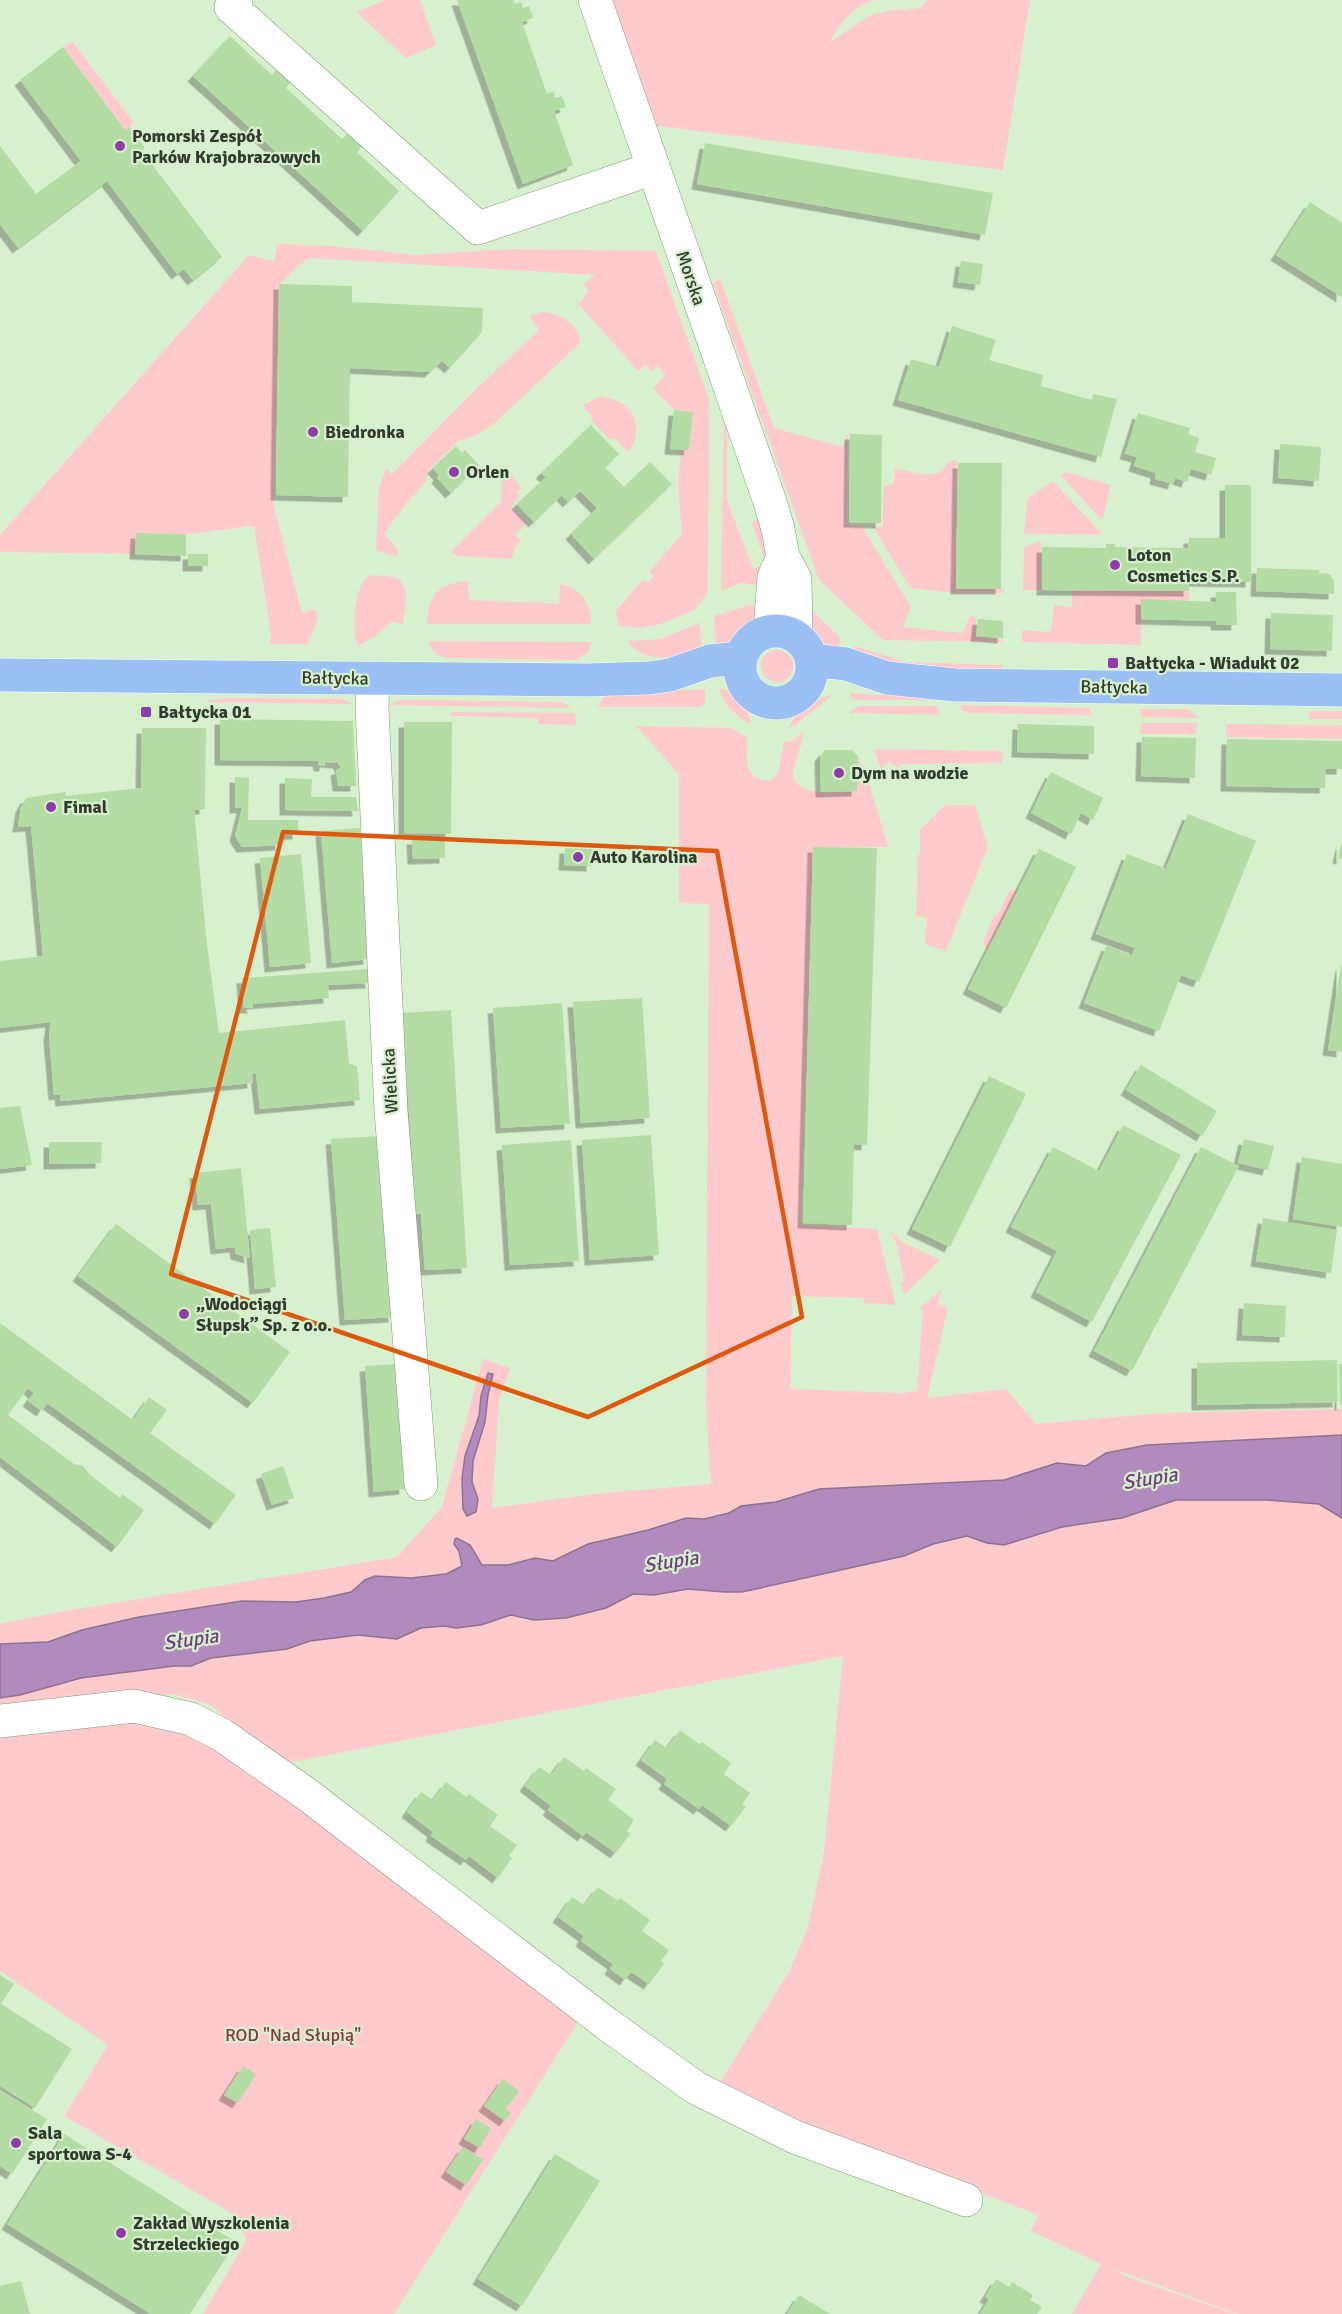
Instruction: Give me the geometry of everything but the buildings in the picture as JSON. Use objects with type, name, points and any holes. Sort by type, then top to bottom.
[{"type":"main road","points":[[759,635],[797,652],[794,698],[784,703],[772,703],[759,699],[749,692],[741,669],[747,645],[759,635]]},
{"type":"main road","name":"Bałtycka","points":[[797,652],[846,664],[887,678],[955,685],[1342,690]]},
{"type":"main road","name":"Bałtycka","points":[[0,675],[587,680],[670,675],[710,661],[741,669]]},
{"type":"street","points":[[236,0],[231,7],[478,228],[654,168]]},
{"type":"street","name":"Morska","points":[[595,0],[769,499],[783,557],[795,579],[797,652]]},
{"type":"street","name":"Wielicka","points":[[373,678],[372,709],[391,1111],[421,1484]]},
{"type":"street","points":[[0,1721],[134,1706],[191,1719],[222,1735],[305,1793],[597,2016],[696,2088],[795,2137],[966,2200]]},
{"type":"highlighted area","points":[[283,832],[717,851],[802,1317],[588,1417],[171,1274]]},
{"type":"green space","points":[[386,0],[420,0],[436,45],[406,58],[356,12]]},
{"type":"green space","points":[[612,0],[873,0],[859,7],[847,17],[830,42],[869,16],[886,11],[919,8],[928,0],[1030,0],[1003,170],[657,126]]},
{"type":"green space","points":[[72,41],[134,123],[125,130],[63,47]]},
{"type":"green space","points":[[277,244],[333,246],[415,255],[514,249],[656,251],[709,399],[708,592],[695,610],[660,624],[642,628],[619,626],[616,611],[643,579],[648,583],[654,576],[649,572],[682,534],[678,484],[681,450],[689,450],[693,412],[675,410],[653,389],[665,375],[658,366],[651,371],[646,365],[638,371],[578,304],[589,291],[583,284],[595,275],[310,258],[299,265],[279,285],[274,507],[302,613],[315,609],[317,614],[317,622],[308,644],[270,644],[271,634],[254,526],[186,534],[136,533],[135,554],[0,552],[0,535],[249,255],[274,261]]},
{"type":"green space","points":[[720,278],[774,428],[843,447],[848,434],[847,525],[862,526],[911,607],[903,627],[963,633],[970,616],[976,617],[976,637],[1002,640],[1002,642],[883,640],[819,580],[713,283]]},
{"type":"green space","points":[[542,312],[561,317],[572,325],[579,336],[580,343],[496,422],[477,435],[459,441],[430,469],[425,483],[408,501],[384,534],[397,548],[399,554],[396,556],[376,551],[379,488],[386,468],[392,474],[475,390],[539,330],[529,316]]},
{"type":"green space","points":[[599,397],[619,402],[633,415],[636,433],[628,452],[614,438],[610,440],[590,419],[593,417],[582,406]]},
{"type":"green space","points":[[724,409],[727,409],[727,500],[753,569],[766,564],[752,523],[758,518],[766,526],[767,585],[745,584],[744,582],[721,591]]},
{"type":"green space","points":[[957,460],[956,589],[1004,589],[1004,593],[956,593],[910,588],[873,527],[882,527],[884,486],[894,484],[895,468],[933,474],[941,471],[951,461]]},
{"type":"green space","points":[[1065,472],[1111,485],[1103,519],[1060,475]]},
{"type":"green space","points":[[507,475],[511,475],[522,488],[517,492],[520,496],[511,506],[527,523],[515,534],[521,541],[515,547],[512,559],[458,556],[451,552],[501,502],[502,481]]},
{"type":"green space","points":[[1053,481],[1101,533],[1099,535],[1024,533],[1028,498]]},
{"type":"green space","points":[[1041,541],[1041,590],[1023,590],[1024,547]]},
{"type":"green space","points":[[372,575],[391,576],[401,581],[406,592],[403,624],[391,622],[376,636],[358,646],[354,619],[357,596],[366,579]]},
{"type":"green space","points":[[468,581],[469,600],[559,604],[560,584],[567,586],[584,598],[590,609],[591,624],[427,624],[430,605],[437,592],[449,584]]},
{"type":"green space","points":[[1072,590],[1189,591],[1189,601],[1141,600],[1141,645],[1022,642],[1022,630],[1051,632],[1054,605],[1072,607]]},
{"type":"green space","points":[[749,605],[768,606],[752,629],[716,650],[714,616]]},
{"type":"green space","points":[[811,610],[840,637],[839,656],[826,646],[809,627]]},
{"type":"green space","points":[[700,623],[702,653],[662,658],[643,654],[627,641],[660,639]]},
{"type":"green space","points":[[428,641],[592,642],[588,653],[576,660],[448,658],[435,653]]},
{"type":"green space","points":[[854,646],[905,662],[1003,665],[999,672],[962,672],[853,658]]},
{"type":"green space","points":[[777,650],[789,654],[793,666],[789,678],[777,682],[765,678],[761,666],[765,654]]},
{"type":"green space","points":[[719,688],[731,692],[741,700],[748,711],[751,724],[731,709],[723,699]]},
{"type":"green space","points":[[705,689],[705,704],[700,707],[598,707],[604,697],[615,693]]},
{"type":"green space","points":[[850,693],[933,694],[938,700],[855,700],[851,698]]},
{"type":"green space","points":[[834,694],[794,726],[788,728],[801,710],[819,699]]},
{"type":"green space","points":[[223,698],[342,699],[354,704],[202,702]]},
{"type":"green space","points":[[400,700],[562,702],[572,708],[388,705]]},
{"type":"green space","points":[[961,705],[1089,708],[1092,715],[967,713],[961,710]]},
{"type":"green space","points":[[858,706],[938,706],[939,715],[849,713]]},
{"type":"green space","points":[[1140,709],[1187,709],[1200,718],[1141,717]]},
{"type":"green space","points":[[1309,711],[1342,711],[1342,719],[1309,719]]},
{"type":"green space","points":[[451,712],[575,713],[576,725],[538,724],[538,718],[451,716]]},
{"type":"green space","points":[[1141,723],[1197,723],[1196,734],[1140,734]]},
{"type":"green space","points":[[1226,724],[1342,725],[1342,739],[1226,737]]},
{"type":"green space","points":[[636,726],[731,728],[748,738],[747,761],[751,772],[761,780],[770,781],[778,774],[784,742],[792,741],[804,732],[793,773],[796,781],[802,787],[819,792],[857,791],[858,756],[870,786],[888,847],[813,847],[801,1225],[877,1229],[896,1305],[864,1303],[864,1298],[792,1296],[790,1389],[904,1393],[917,1391],[923,1309],[920,1308],[942,1289],[937,1304],[948,1308],[927,1398],[1006,1389],[1036,1424],[1160,1413],[1342,1409],[1342,1435],[1147,1445],[1106,1453],[1086,1466],[1057,1463],[1004,1480],[819,1489],[776,1502],[741,1506],[729,1513],[704,1519],[686,1518],[648,1530],[588,1544],[553,1561],[535,1558],[508,1565],[462,1566],[446,1574],[365,1580],[351,1592],[324,1598],[296,1602],[242,1601],[139,1617],[82,1630],[48,1642],[0,1644],[0,1624],[65,1611],[397,1557],[442,1507],[483,1359],[510,1368],[499,1401],[492,1508],[595,1494],[711,1484],[706,1409],[709,904],[679,903],[679,774]]},
{"type":"green space","points":[[874,750],[1003,751],[1002,763],[900,764],[899,769],[889,761],[881,769]]},
{"type":"green space","points":[[945,805],[975,805],[988,847],[946,951],[925,944],[927,917],[916,916],[918,854],[920,854],[920,833],[917,833]]},
{"type":"green space","points":[[1009,891],[1018,891],[988,949],[983,943],[994,915],[997,916]]},
{"type":"green space","points":[[891,1231],[902,1242],[940,1260],[904,1295],[901,1283],[904,1281],[896,1241]]},
{"type":"green space","points":[[1176,1500],[1267,1500],[1319,1504],[1342,1518],[1342,2314],[1238,2314],[1111,2268],[1128,2277],[1235,2314],[1072,2314],[1101,2264],[1031,2231],[1038,2215],[715,2090],[789,1972],[808,1927],[824,1852],[843,1656],[286,1763],[246,1736],[211,1705],[173,1694],[119,1697],[0,1712],[0,1698],[20,1695],[81,1678],[174,1666],[191,1666],[211,1658],[287,1649],[310,1641],[358,1635],[397,1639],[421,1628],[481,1625],[511,1615],[534,1620],[606,1608],[633,1594],[654,1595],[688,1589],[742,1592],[904,1556],[933,1544],[967,1536],[987,1543],[1004,1545],[1062,1527],[1091,1523]]},
{"type":"green space","name":"ROD \"Nad Słupią\"","points":[[141,1717],[219,1748],[580,2019],[394,2314],[203,2314],[247,2239],[230,2212],[64,2116],[108,2045],[0,1971],[0,1732]]},
{"type":"water","points":[[488,1373],[493,1374],[485,1422],[473,1461],[472,1482],[478,1499],[476,1512],[467,1516],[463,1509],[462,1479],[465,1456],[479,1416],[481,1396]]},
{"type":"water","name":"Słupia","points":[[1342,1435],[1342,1518],[1319,1504],[1267,1500],[1176,1500],[1122,1518],[1062,1527],[1004,1545],[987,1543],[967,1536],[933,1544],[904,1556],[742,1592],[688,1589],[654,1595],[633,1594],[606,1608],[566,1618],[534,1620],[511,1615],[481,1625],[421,1628],[397,1639],[358,1635],[310,1641],[287,1649],[211,1658],[191,1666],[174,1666],[81,1678],[20,1695],[0,1698],[0,1644],[48,1642],[82,1630],[139,1617],[242,1601],[296,1602],[324,1598],[351,1592],[365,1580],[375,1576],[411,1578],[446,1574],[462,1566],[459,1551],[454,1544],[457,1538],[470,1545],[482,1565],[508,1565],[535,1558],[553,1561],[588,1544],[648,1530],[686,1518],[704,1519],[729,1513],[741,1506],[776,1502],[819,1489],[1004,1480],[1057,1463],[1086,1466],[1106,1453],[1147,1445]]},
{"type":"place","name":"Pomorski Zespół Parków Krajobrazowych","points":[[120,146]]},
{"type":"place","name":"Biedronka","points":[[313,432]]},
{"type":"place","name":"Orlen","points":[[454,472]]},
{"type":"place","name":"Loton Cosmetics S.P.","points":[[1115,565]]},
{"type":"place","name":"Bałtycka - Wiadukt 02","points":[[1113,663]]},
{"type":"place","name":"Bałtycka 01","points":[[146,712]]},
{"type":"place","name":"Dym na wodzie","points":[[839,773]]},
{"type":"place","name":"Fimal","points":[[51,807]]},
{"type":"place","name":"Auto Karolina","points":[[578,857]]},
{"type":"place","name":"„Wodociągi Słupsk” Sp. z o.o.","points":[[184,1314]]},
{"type":"place","name":"Sala sportowa S-4","points":[[16,2143]]},
{"type":"place","name":"Zakład Wyszkolenia Strzeleckiego","points":[[121,2233]]}]
